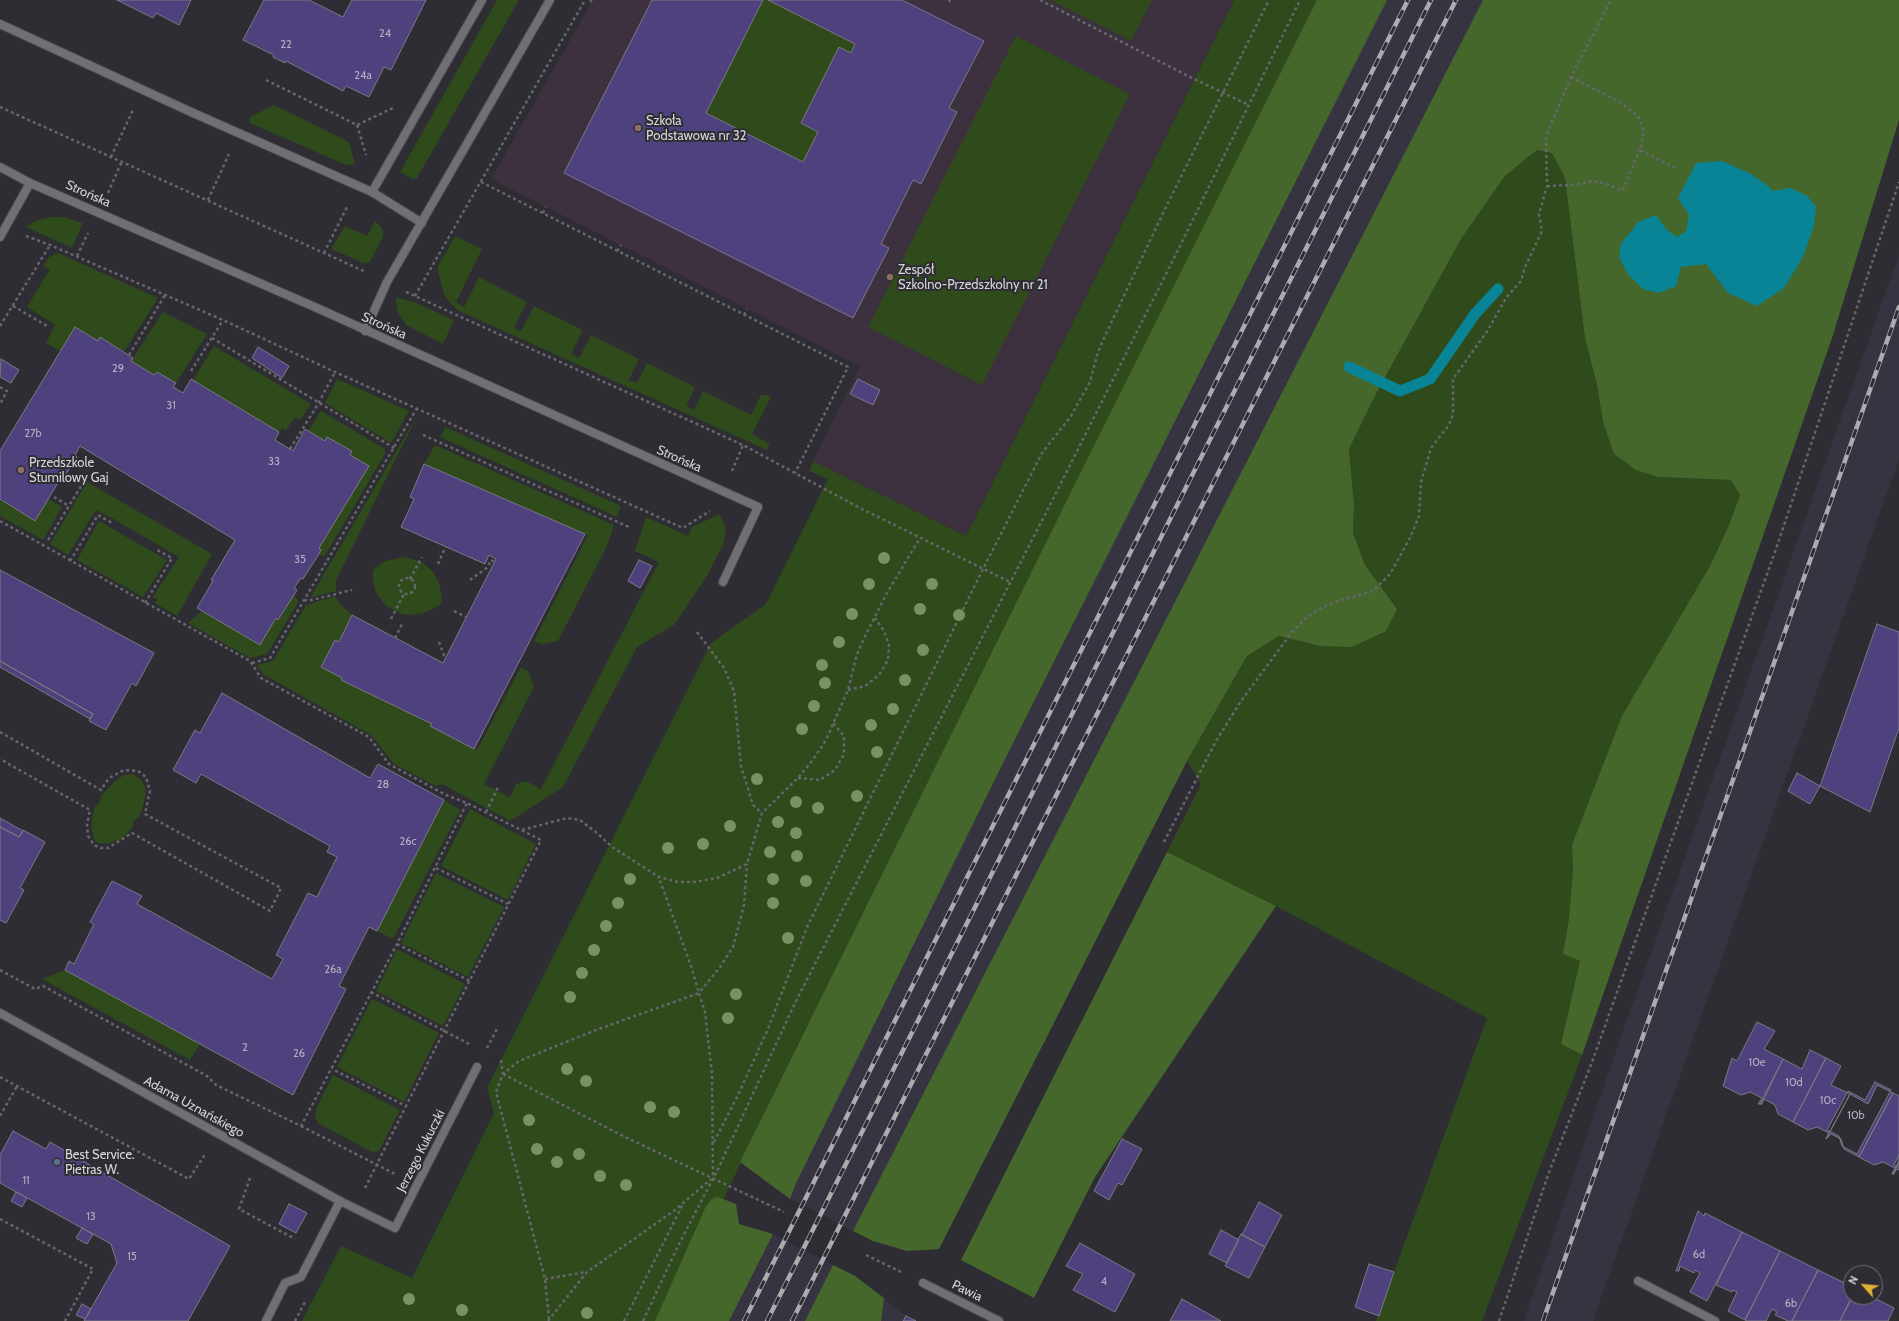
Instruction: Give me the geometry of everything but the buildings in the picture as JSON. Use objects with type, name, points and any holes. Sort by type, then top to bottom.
[{"type":"street","points":[[372,192],[482,0]]},
{"type":"street","points":[[365,331],[387,282],[550,0]]},
{"type":"street","points":[[0,24],[142,90],[372,192],[422,223]]},
{"type":"street","name":"Strońska","points":[[0,167],[30,183],[279,291],[758,507],[723,582]]},
{"type":"street","points":[[0,237],[30,183]]},
{"type":"street","name":"Adama Uznańskiego","points":[[0,1013],[340,1201],[377,1219]]},
{"type":"street","name":"Jerzego Kukuczki","points":[[377,1219],[395,1228],[477,1068]]},
{"type":"street","points":[[266,1321],[285,1283],[301,1277],[340,1201]]},
{"type":"street","points":[[1638,1281],[1715,1321]]},
{"type":"street","name":"Pawia","points":[[923,1283],[999,1321]]},
{"type":"path","points":[[415,296],[585,0]]},
{"type":"path","points":[[1040,0],[1194,79],[1249,105]]},
{"type":"path","points":[[714,1142],[740,1091],[764,1037],[808,925],[983,569],[1042,453],[1071,416],[1090,382],[1098,352],[1105,336],[1165,209],[1269,0]]},
{"type":"path","points":[[643,1321],[678,1246],[713,1178],[796,1002],[1010,582],[1300,0]]},
{"type":"path","points":[[1164,842],[1216,741],[1241,701],[1292,632],[1307,617],[1321,608],[1335,602],[1373,591],[1390,574],[1410,538],[1419,516],[1422,482],[1431,448],[1449,425],[1454,414],[1453,379],[1488,330],[1506,298],[1521,281],[1525,267],[1542,231],[1539,214],[1547,186],[1546,136],[1571,78],[1611,0]]},
{"type":"path","points":[[1547,186],[1574,186],[1593,181],[1607,184],[1622,191],[1640,150],[1644,132],[1638,116],[1620,102],[1571,78]]},
{"type":"path","points":[[266,80],[357,125],[395,107]]},
{"type":"path","points":[[111,156],[142,90]]},
{"type":"path","points":[[208,200],[238,133]]},
{"type":"path","points":[[1640,150],[1677,169]]},
{"type":"path","points":[[108,193],[122,162]]},
{"type":"path","points":[[481,182],[848,368],[795,473]]},
{"type":"path","points":[[1499,1321],[1548,1175],[1592,1062],[1773,557],[1899,182]]},
{"type":"path","points":[[324,253],[338,228],[357,186]]},
{"type":"path","points":[[543,213],[546,207]]},
{"type":"path","points":[[77,256],[91,226]]},
{"type":"path","points":[[19,233],[77,256],[223,320],[335,372],[683,528],[714,508],[723,492],[743,445],[920,538],[1010,582]]},
{"type":"path","points":[[0,326],[50,245]]},
{"type":"path","points":[[617,251],[621,245]]},
{"type":"path","points":[[129,355],[165,295]]},
{"type":"path","points":[[13,306],[49,327]]},
{"type":"path","points":[[744,315],[747,309]]},
{"type":"path","points":[[191,371],[223,320]]},
{"type":"path","points":[[212,338],[318,404],[394,448]]},
{"type":"path","points":[[290,449],[318,404],[335,372]]},
{"type":"path","points":[[0,387],[7,391],[0,404]]},
{"type":"path","points":[[252,663],[270,658],[417,408]]},
{"type":"path","points":[[423,435],[629,527]]},
{"type":"path","points":[[48,540],[83,483],[70,474]]},
{"type":"path","points":[[54,497],[69,506]]},
{"type":"path","points":[[70,561],[98,515],[112,524]]},
{"type":"path","points":[[0,521],[250,661],[261,678],[369,737],[389,764],[446,795],[467,803],[541,840],[406,1106],[332,1069]]},
{"type":"path","points":[[549,1320],[545,1279],[496,1092],[504,1074],[526,1058],[699,993],[720,967],[732,947],[744,905],[747,864],[762,813],[798,778],[826,740],[848,690],[857,654],[866,634],[887,593],[920,538]]},
{"type":"path","points":[[438,564],[446,546]]},
{"type":"path","points":[[145,603],[172,558],[157,550]]},
{"type":"path","points":[[410,579],[422,557]]},
{"type":"path","points":[[470,580],[488,567],[491,560],[494,562]]},
{"type":"path","points":[[404,594],[400,589],[400,584],[404,579],[410,579]]},
{"type":"path","points":[[404,594],[410,594],[414,590],[414,584],[410,579]]},
{"type":"path","points":[[304,600],[352,590]]},
{"type":"path","points":[[391,619],[404,594]]},
{"type":"path","points":[[454,612],[466,617]]},
{"type":"path","points":[[848,690],[865,686],[879,675],[888,660],[889,645],[884,631],[875,618]]},
{"type":"path","points":[[395,638],[402,624]]},
{"type":"path","points":[[697,632],[724,668],[734,691],[741,766],[752,804],[762,813]]},
{"type":"path","points":[[439,642],[445,658]]},
{"type":"path","points":[[798,778],[820,780],[835,770],[844,754],[844,736],[833,723]]},
{"type":"path","points":[[0,732],[101,790],[109,778],[124,770],[138,771],[146,777],[150,791],[145,814],[282,888],[270,911],[132,833],[108,848],[101,848],[94,845],[88,836],[87,824],[90,810],[0,759]]},
{"type":"path","points":[[486,812],[499,785]]},
{"type":"path","points":[[301,1126],[397,944],[467,803]]},
{"type":"path","points":[[521,830],[567,818],[580,820],[597,832],[612,847],[659,877],[678,882],[694,882],[717,878],[747,864]]},
{"type":"path","points":[[436,868],[508,904]]},
{"type":"path","points":[[549,1320],[587,1272],[684,1202],[713,1178],[714,1142],[712,1074],[705,1012],[691,966],[659,877]]},
{"type":"path","points":[[397,944],[470,981]]},
{"type":"path","points":[[0,970],[35,989],[43,986],[207,1076],[216,1085],[417,1185]]},
{"type":"path","points":[[371,992],[472,1045]]},
{"type":"path","points":[[485,1052],[497,1029]]},
{"type":"path","points":[[501,1059],[504,1074]]},
{"type":"path","points":[[504,1074],[625,1137],[784,1212]]},
{"type":"path","points":[[0,1076],[189,1179],[207,1152]]},
{"type":"path","points":[[0,1116],[17,1086]]},
{"type":"path","points":[[251,1175],[238,1209],[315,1249]]},
{"type":"path","points":[[624,1321],[684,1202]]},
{"type":"path","points":[[0,1219],[93,1269],[65,1321]]},
{"type":"path","points":[[866,1255],[923,1283]]},
{"type":"path","points":[[545,1279],[587,1272]]},
{"type":"shaded area","name":"Zespół Szkolno-Przedszkolny nr 21","points":[[593,0],[1234,0],[966,536],[813,461],[860,366],[491,179]]},
{"type":"shaded area","points":[[1317,0],[1567,0],[1187,761],[939,1249],[907,1251],[873,1241],[790,1199],[740,1162],[1075,484]]},
{"type":"shaded area","points":[[1899,255],[1899,459],[1593,1321],[1524,1321],[1610,1068]]},
{"type":"shaded area","points":[[736,1204],[739,1224],[773,1234],[855,1276],[906,1316],[903,1321],[667,1321]]},
{"type":"green space","points":[[497,0],[519,0],[417,178],[412,179],[400,172]]},
{"type":"green space","points":[[763,0],[768,0],[855,44],[851,53],[839,47],[801,123],[818,132],[803,162],[706,113]]},
{"type":"green space","points":[[1051,0],[1152,0],[1131,41]]},
{"type":"green space","points":[[1234,0],[1317,0],[764,1113],[667,1321],[302,1321],[341,1246],[412,1278],[494,1113],[487,1088],[711,643],[766,604],[828,479],[809,471],[813,461],[966,536]]},
{"type":"green space","points":[[1317,0],[1387,0],[1008,753],[797,1181],[790,1199],[740,1162],[1075,484]]},
{"type":"green space","points":[[1483,0],[1899,0],[1899,120],[1832,338],[1582,1055],[1561,1044],[1580,961],[1563,954],[1569,918],[1573,870],[1572,845],[1622,716],[1710,566],[1729,525],[1740,495],[1731,480],[1658,477],[1636,470],[1614,454],[1603,422],[1597,385],[1585,338],[1565,178],[1552,153],[1537,150],[1505,176],[1461,239],[1378,390],[1349,449],[1354,503],[1353,533],[1365,565],[1397,609],[1386,631],[1352,647],[1320,646],[1279,636],[1247,656],[1187,761],[939,1249],[907,1251],[873,1241],[853,1231]]},
{"type":"green space","points":[[1016,36],[1130,94],[982,385],[868,327]]},
{"type":"green space","points":[[274,105],[349,142],[355,164],[346,165],[250,123],[250,117]]},
{"type":"green space","points":[[1537,150],[1552,153],[1565,178],[1585,338],[1597,385],[1603,422],[1658,477],[1731,480],[1740,495],[1729,525],[1710,566],[1680,619],[1572,845],[1574,870],[1569,918],[1563,954],[1580,961],[1561,1044],[1582,1055],[1482,1321],[1376,1321],[1487,1018],[1276,906],[1167,852],[1201,784],[1187,761],[1247,656],[1279,636],[1320,646],[1397,609],[1365,565],[1353,533],[1354,503],[1349,449],[1378,390],[1461,239],[1505,176]]},
{"type":"green space","points":[[52,217],[63,217],[83,223],[72,248],[26,227],[37,220]]},
{"type":"green space","points":[[375,221],[381,227],[383,237],[370,262],[364,263],[331,249],[345,226],[367,236]]},
{"type":"green space","points":[[455,236],[482,249],[456,302],[464,307],[479,277],[527,302],[514,328],[521,331],[534,306],[583,330],[571,354],[579,358],[591,335],[639,359],[629,380],[637,383],[647,363],[695,387],[686,406],[694,410],[703,391],[751,415],[761,395],[767,395],[771,397],[752,434],[770,444],[767,450],[457,310],[445,297],[437,268]]},
{"type":"green space","points":[[58,253],[158,298],[124,352],[100,338],[98,341],[75,327],[60,351],[46,343],[55,325],[27,307],[50,269],[43,266],[49,257]]},
{"type":"green space","points":[[396,297],[416,303],[454,320],[443,344],[406,325],[397,311]]},
{"type":"green space","points":[[163,312],[207,334],[176,383],[157,372],[154,375],[131,361]]},
{"type":"green space","points":[[214,346],[311,404],[300,420],[295,417],[286,430],[283,428],[279,432],[193,380]]},
{"type":"green space","points":[[337,379],[409,411],[391,443],[325,403]]},
{"type":"green space","points":[[321,411],[385,449],[385,454],[324,557],[319,554],[321,550],[319,548],[368,466],[350,455],[352,451],[327,437],[325,441],[308,431]]},
{"type":"green space","points":[[418,414],[340,572],[336,581],[336,591],[310,598]]},
{"type":"green space","points":[[445,427],[621,506],[617,517],[440,437]]},
{"type":"green space","points":[[435,445],[614,525],[607,546],[558,641],[541,644],[534,641],[588,535],[424,464]]},
{"type":"green space","points":[[87,482],[212,554],[177,616],[155,603],[157,599],[153,597],[179,557],[117,521],[96,510],[68,555],[50,544]]},
{"type":"green space","points":[[0,499],[35,521],[48,499],[62,507],[43,540],[0,516]]},
{"type":"green space","points":[[720,514],[726,529],[723,545],[708,574],[674,625],[637,647],[563,787],[510,821],[442,784],[436,786],[394,764],[371,735],[263,674],[257,665],[273,661],[306,605],[335,596],[341,605],[352,615],[339,642],[341,680],[432,724],[431,726],[477,750],[521,667],[528,671],[534,687],[484,784],[510,797],[516,784],[526,781],[541,789],[659,562],[635,551],[646,517],[688,536],[692,527]]},
{"type":"green space","points":[[99,521],[167,560],[143,597],[77,560]]},
{"type":"green space","points":[[405,557],[422,562],[434,573],[439,583],[442,598],[441,604],[424,613],[410,615],[402,614],[386,606],[375,590],[373,572],[375,568],[385,561]]},
{"type":"green space","points":[[294,595],[299,601],[267,654],[250,658],[188,623],[202,611],[260,645],[276,618],[279,620]]},
{"type":"green space","points":[[133,774],[144,784],[146,792],[139,817],[133,821],[133,827],[122,839],[106,844],[98,843],[94,840],[92,830],[92,818],[95,806],[99,804],[101,796],[115,781],[124,775]]},
{"type":"green space","points":[[444,800],[460,810],[393,939],[377,931]]},
{"type":"green space","points":[[470,809],[536,844],[508,900],[441,866]]},
{"type":"green space","points":[[1167,852],[1276,906],[1095,1177],[1034,1298],[961,1260]]},
{"type":"green space","points":[[436,873],[504,907],[468,977],[401,943]]},
{"type":"green space","points":[[397,949],[465,984],[443,1026],[376,991]]},
{"type":"green space","points":[[65,970],[200,1044],[190,1060],[42,979]]},
{"type":"green space","points":[[372,999],[439,1033],[404,1102],[337,1067]]},
{"type":"green space","points":[[333,1075],[400,1110],[379,1151],[372,1152],[318,1123],[315,1118],[316,1109]]},
{"type":"green space","points":[[718,1197],[736,1204],[739,1224],[773,1234],[729,1321],[655,1321],[706,1206],[713,1198]]},
{"type":"green space","points":[[833,1265],[855,1276],[884,1298],[881,1321],[805,1321]]},
{"type":"water","points":[[1722,161],[1751,174],[1768,186],[1772,191],[1791,188],[1807,196],[1816,207],[1814,226],[1803,257],[1784,288],[1757,306],[1728,293],[1706,264],[1681,267],[1676,286],[1659,293],[1643,289],[1628,274],[1619,257],[1621,244],[1638,222],[1656,215],[1666,229],[1677,237],[1686,231],[1689,215],[1678,198],[1696,163]]},
{"type":"waterway","points":[[1349,367],[1400,391],[1430,379],[1475,314],[1498,289]]},
{"type":"railway","points":[[744,1321],[1408,0]]},
{"type":"railway","points":[[767,1321],[1431,0]]},
{"type":"railway","points":[[792,1321],[1456,0]]},
{"type":"railway","points":[[1543,1321],[1899,307]]},
{"type":"place","name":"Szkoła Podstawowa nr 32","points":[[638,128]]},
{"type":"place","name":"Zespół Szkolno-Przedszkolny nr 21","points":[[890,277]]},
{"type":"place","name":"Przedszkole Stumilowy Gaj","points":[[21,470]]},
{"type":"place","name":"Best Service. Pietras W.","points":[[57,1162]]}]
